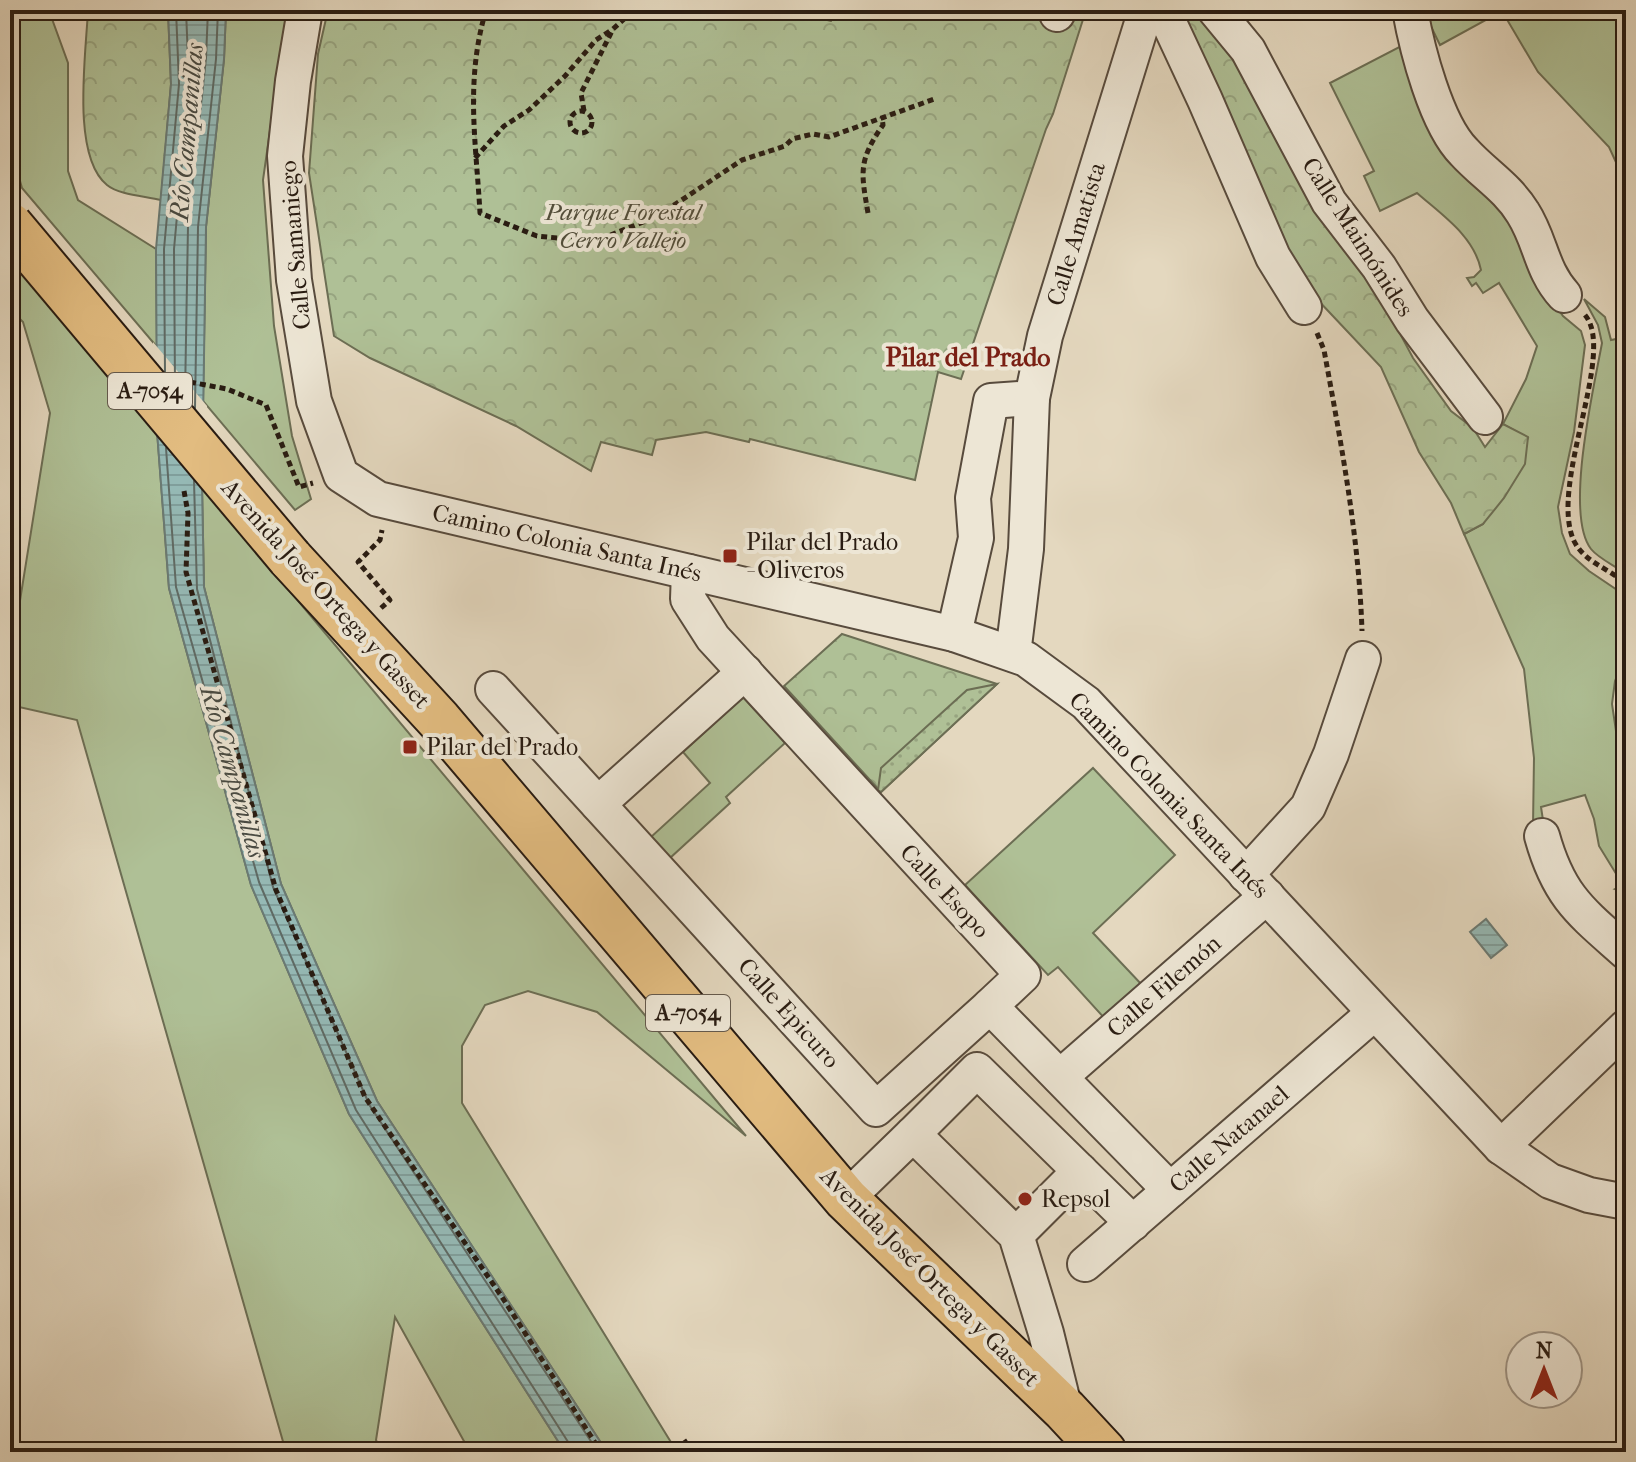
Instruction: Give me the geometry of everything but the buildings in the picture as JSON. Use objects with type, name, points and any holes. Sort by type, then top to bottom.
[{"type":"main road","name":"Avenida José Ortega y Gasset","points":[[10,225],[290,558],[439,720],[846,1199],[1065,1410],[1104,1452]]},
{"type":"street","name":"Calle Samaniego","points":[[305,10],[285,156],[294,280],[314,401],[341,475]]},
{"type":"street","name":"Calle Amatista","points":[[1013,654],[1026,549],[1032,398],[1045,336],[1146,10]]},
{"type":"street","points":[[1163,10],[1273,257],[1304,307]]},
{"type":"street","name":"Calle Maimónides","points":[[1215,10],[1248,50],[1329,202],[1485,417]]},
{"type":"street","points":[[1410,10],[1418,52],[1439,111],[1461,150],[1512,196],[1533,228],[1551,282],[1564,295]]},
{"type":"street","points":[[954,634],[976,538],[973,498],[991,401],[1032,398]]},
{"type":"street","name":"Camino Colonia Santa Inés","points":[[341,475],[378,499],[954,634],[1026,659],[1086,703],[1373,1014],[1501,1147],[1550,1181],[1589,1195],[1626,1202]]},
{"type":"street","name":"Calle Esopo","points":[[689,572],[688,599],[713,638],[1023,975],[990,1006]]},
{"type":"street","name":"Calle Filemón","points":[[1060,1077],[1256,886],[1308,807],[1331,754],[1363,659]]},
{"type":"street","points":[[598,804],[745,672]]},
{"type":"street","name":"Calle Epicuro","points":[[493,689],[876,1109],[990,1006]]},
{"type":"street","points":[[1542,836],[1550,867],[1576,908],[1626,952]]},
{"type":"street","points":[[990,1006],[1170,1190]]},
{"type":"street","name":"Calle Natanael","points":[[1085,1264],[1373,1014]]},
{"type":"street","points":[[1501,1147],[1626,1027]]},
{"type":"street","points":[[846,1199],[977,1070],[1133,1223]]},
{"type":"street","points":[[913,1134],[1016,1235],[1046,1333],[1065,1410]]},
{"type":"street","points":[[1016,1235],[1080,1171]]},
{"type":"path","points":[[486,10],[473,65],[480,213],[537,236],[603,238],[656,217],[742,160],[785,146],[792,139],[813,134],[829,137],[937,98]]},
{"type":"path","points":[[475,158],[504,126],[529,110],[565,76],[596,40],[634,10]]},
{"type":"path","points":[[756,10],[831,19],[871,10]]},
{"type":"path","points":[[584,111],[577,112],[570,123],[579,133],[591,127],[592,120],[584,111],[581,93],[613,29]]},
{"type":"path","points":[[868,213],[861,174],[867,147],[883,125],[882,117]]},
{"type":"path","points":[[1564,295],[1589,319],[1594,341],[1568,508],[1574,540],[1588,559],[1626,584]]},
{"type":"path","points":[[1304,307],[1324,350],[1344,464],[1361,601],[1363,659]]},
{"type":"path","points":[[188,398],[190,382],[227,389],[266,405],[299,487],[341,475]]},
{"type":"path","points":[[183,489],[188,513],[186,572],[276,890],[353,1070],[365,1097],[502,1297],[601,1452]]},
{"type":"path","points":[[374,614],[390,600],[358,562],[380,540],[385,518]]},
{"type":"path","points":[[1626,668],[1618,708],[1626,732]]},
{"type":"path","points":[[684,1440],[692,1452]]},
{"type":"green space","points":[[88,10],[168,10],[171,84],[161,200],[112,188],[96,171],[89,152],[83,103]]},
{"type":"green space","points":[[226,10],[287,10],[263,180],[274,326],[292,436],[311,499],[295,510],[203,401],[206,227],[224,59]]},
{"type":"green space","name":"Parque Forestal Cerro Vallejo","points":[[328,10],[1086,10],[961,379],[938,372],[915,480],[750,439],[749,442],[706,432],[656,440],[652,455],[601,442],[591,471],[516,426],[370,358],[334,336],[309,173],[318,54]]},
{"type":"green space","points":[[1173,10],[1207,10],[1379,294],[1413,358],[1451,411],[1473,428],[1485,447],[1503,424],[1528,437],[1525,464],[1483,524],[1464,534],[1451,503],[1419,452],[1381,367],[1315,297],[1270,230]]},
{"type":"green space","points":[[1423,10],[1626,10],[1626,184],[1609,147],[1538,72],[1502,11],[1440,45]]},
{"type":"green space","points":[[16,18],[52,19],[68,63],[68,171],[78,200],[156,249],[157,347],[22,188],[10,146]]},
{"type":"green space","points":[[1407,43],[1500,191],[1542,286],[1563,316],[1581,331],[1585,345],[1574,432],[1558,507],[1562,533],[1570,554],[1626,599],[1626,654],[1615,681],[1612,704],[1616,731],[1626,742],[1626,893],[1615,889],[1623,885],[1599,846],[1585,795],[1541,807],[1544,827],[1533,826],[1534,758],[1524,669],[1464,534],[1483,524],[1528,438],[1503,424],[1526,379],[1537,346],[1499,283],[1483,293],[1476,283],[1472,286],[1467,278],[1474,277],[1481,270],[1472,247],[1437,210],[1417,193],[1380,211],[1364,176],[1374,171],[1330,83]]},
{"type":"green space","points":[[10,256],[157,431],[169,588],[251,885],[349,1114],[565,1452],[470,1452],[395,1317],[376,1440],[381,1452],[286,1452],[77,720],[10,705],[10,663],[50,413],[23,322],[10,309]]},
{"type":"green space","points":[[1584,299],[1605,317],[1611,340],[1626,337],[1626,574],[1594,553],[1583,532],[1580,508],[1583,449],[1602,343],[1598,325]]},
{"type":"green space","points":[[202,486],[746,1136],[597,1012],[528,991],[485,1005],[462,1046],[462,1103],[677,1452],[607,1452],[377,1101],[281,884],[204,587]]},
{"type":"green space","points":[[842,634],[997,684],[881,792],[784,686]]},
{"type":"green space","points":[[997,684],[881,792],[878,790],[881,768],[967,690]]},
{"type":"green space","points":[[743,697],[785,743],[726,797],[730,803],[670,858],[651,837],[710,783],[683,752]]},
{"type":"green space","points":[[1093,768],[1175,855],[1093,933],[1143,986],[1107,1021],[1058,967],[1048,975],[965,885]]},
{"type":"water","name":"Río Campanillas","points":[[168,10],[226,10],[224,59],[206,227],[202,486],[204,587],[281,884],[377,1101],[607,1452],[565,1452],[349,1114],[251,885],[169,588],[157,431],[156,249],[171,84]]},
{"type":"water","points":[[1486,919],[1507,945],[1491,958],[1470,932]]},
{"type":"pier","points":[[153,342],[207,406],[206,491],[153,426]]},
{"type":"place","name":"Pilar del Prado - Oliveros","points":[[730,556]]},
{"type":"place","name":"Pilar del Prado","points":[[410,747]]},
{"type":"place","name":"Repsol","points":[[1025,1199]]},
{"type":"district","name":"Pilar del Prado","points":[[968,357]]}]
